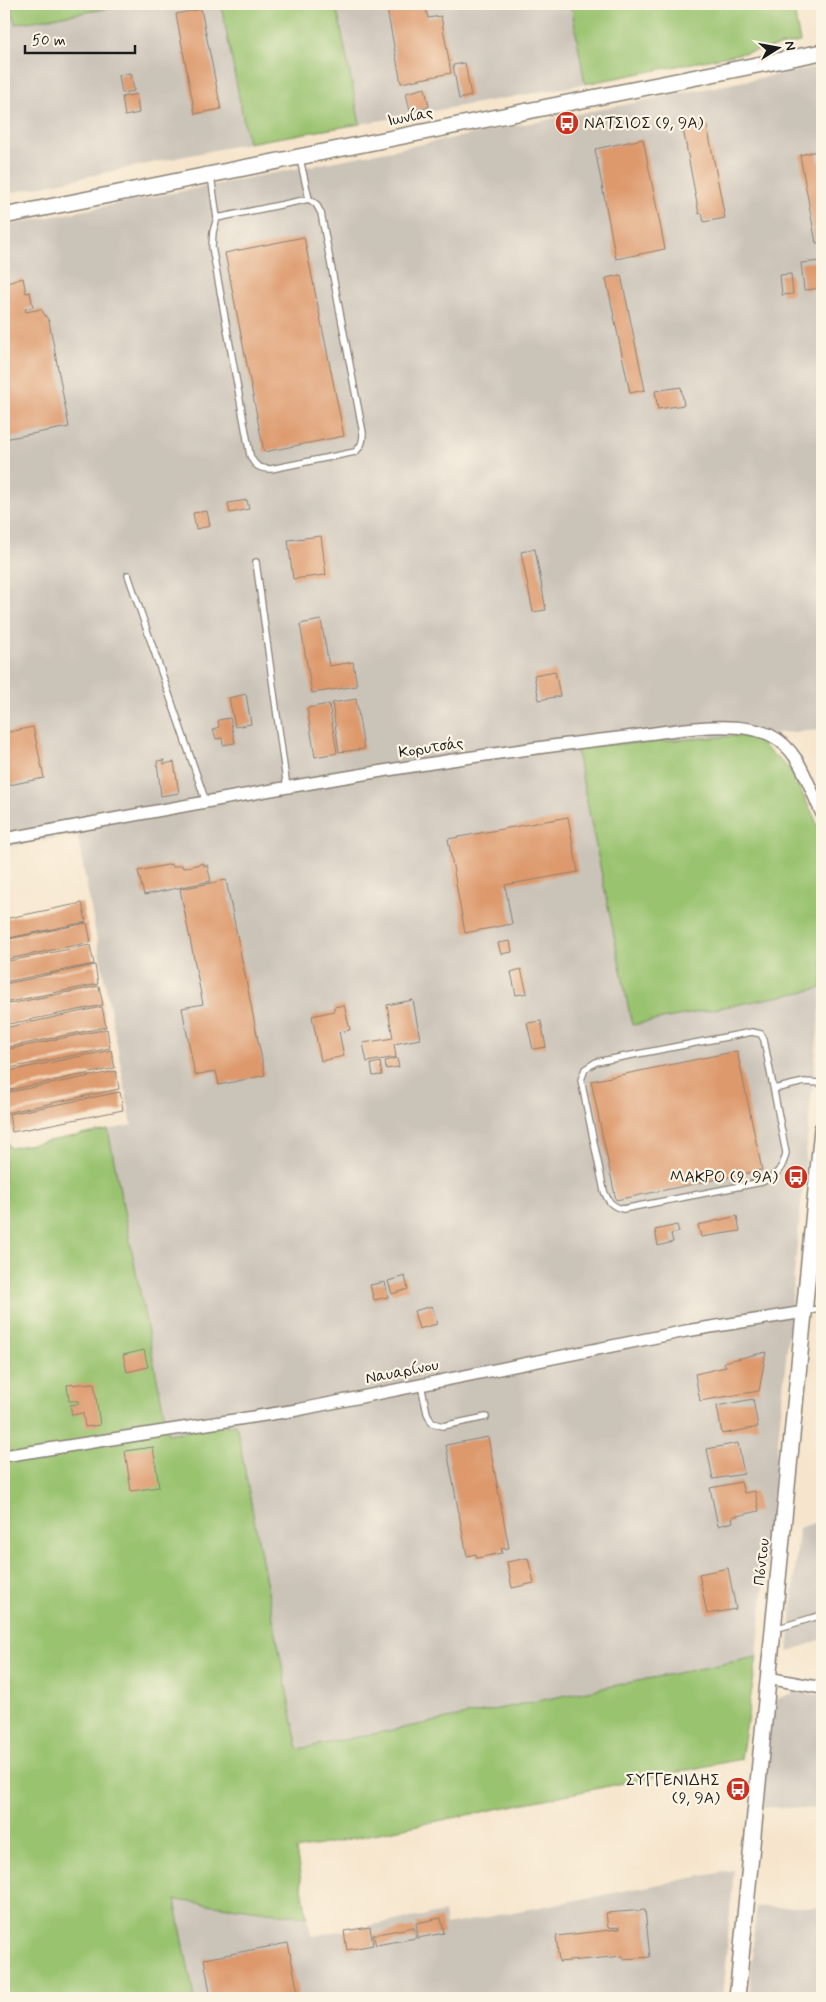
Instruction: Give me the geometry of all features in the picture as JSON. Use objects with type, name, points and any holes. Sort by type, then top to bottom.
[{"type":"street","name":"Ιωνίας","points":[[4,216],[822,52]]},
{"type":"street","name":"Κορυτσάς","points":[[4,838],[287,788],[562,744],[702,728],[735,727],[753,729],[770,735],[784,744],[797,759],[822,814]]},
{"type":"street","name":"Πόντου","points":[[737,1998],[804,1312],[820,1176],[822,1129]]},
{"type":"street","name":"Ναυαρίνου","points":[[4,1456],[297,1410],[686,1331],[804,1312]]},
{"type":"street","points":[[768,1678],[822,1688]]},
{"type":"lane","points":[[210,175],[217,218],[213,232],[212,247],[253,463],[259,467],[271,469],[355,452],[361,446],[363,433],[321,213],[316,204],[309,199],[300,157]]},
{"type":"lane","points":[[217,218],[309,199]]},
{"type":"lane","points":[[256,562],[287,788]]},
{"type":"lane","points":[[128,575],[207,803]]},
{"type":"lane","points":[[757,1032],[761,1034],[764,1040],[774,1089],[786,1153],[784,1162],[773,1178],[762,1182],[623,1209],[616,1208],[607,1198],[581,1080],[590,1065],[596,1062],[757,1032]]},
{"type":"lane","points":[[774,1089],[804,1082],[822,1083]]},
{"type":"lane","points":[[804,1312],[822,1308]]},
{"type":"lane","points":[[421,1385],[427,1413],[432,1423],[443,1426],[486,1417]]},
{"type":"lane","points":[[773,1629],[822,1615]]},
{"type":"shaded area","points":[[4,4],[11,4],[16,24],[135,4],[221,4],[248,143],[4,194]]},
{"type":"shaded area","points":[[336,4],[571,4],[585,84],[360,124]]},
{"type":"shaded area","points":[[822,66],[822,730],[576,747],[632,1025],[822,988],[757,1657],[298,1749],[236,1424],[168,1434],[108,1130],[132,1125],[77,834],[4,847],[4,226]]},
{"type":"shaded area","points":[[822,1256],[822,1327],[815,1329]]},
{"type":"shaded area","points":[[822,1520],[822,1639],[788,1652],[799,1528]]},
{"type":"shaded area","points":[[796,1692],[822,1695],[822,1809],[763,1807],[772,1705],[779,1698]]},
{"type":"shaded area","points":[[734,1870],[722,1998],[194,1998],[174,1900],[307,1917],[312,1936],[444,1912],[446,1925]]},
{"type":"shaded area","points":[[756,1907],[822,1907],[822,1998],[749,1998]]},
{"type":"green space","points":[[11,4],[135,4],[15,24]]},
{"type":"green space","points":[[221,4],[336,4],[360,124],[248,143]]},
{"type":"green space","points":[[571,4],[793,4],[800,42],[585,84]]},
{"type":"green space","points":[[750,735],[789,768],[814,816],[822,839],[822,988],[632,1025],[576,747]]},
{"type":"green space","points":[[108,1130],[168,1434],[236,1424],[298,1749],[757,1657],[741,1759],[296,1850],[307,1917],[175,1900],[194,1998],[4,1998],[4,1135],[10,1148]]},
{"type":"building","points":[[386,4],[425,4],[428,18],[441,16],[451,73],[401,83]]},
{"type":"building","points":[[201,9],[221,109],[195,114],[176,14]]},
{"type":"building","points":[[465,63],[471,96],[459,99],[453,65]]},
{"type":"building","points":[[131,73],[134,91],[122,93],[119,75]]},
{"type":"building","points":[[425,88],[429,107],[410,111],[406,93]]},
{"type":"building","points":[[136,94],[139,113],[125,116],[122,97]]},
{"type":"building","points":[[707,125],[725,218],[704,222],[702,213],[699,214],[683,129]]},
{"type":"building","points":[[643,139],[665,249],[616,259],[595,149]]},
{"type":"building","points":[[817,151],[822,178],[822,242],[816,243],[800,155]]},
{"type":"building","points":[[304,237],[344,436],[264,452],[225,253]]},
{"type":"building","points":[[822,261],[822,288],[804,290],[801,263]]},
{"type":"building","points":[[791,274],[793,294],[782,295],[780,275]]},
{"type":"building","points":[[621,275],[645,390],[630,393],[606,278]]},
{"type":"building","points":[[23,278],[26,293],[30,292],[33,307],[25,309],[26,312],[41,309],[49,321],[69,427],[4,439],[4,284]]},
{"type":"building","points":[[681,387],[684,405],[658,409],[655,391]]},
{"type":"building","points":[[247,500],[249,509],[230,513],[228,503]]},
{"type":"building","points":[[207,511],[210,526],[196,529],[193,513]]},
{"type":"building","points":[[321,536],[326,575],[293,579],[288,540]]},
{"type":"building","points":[[535,549],[546,610],[533,612],[521,552]]},
{"type":"building","points":[[321,620],[329,666],[353,662],[357,686],[312,693],[300,624]]},
{"type":"building","points":[[555,671],[560,696],[539,700],[534,675]]},
{"type":"building","points":[[246,694],[251,724],[235,727],[229,698]]},
{"type":"building","points":[[356,699],[364,749],[339,752],[332,703]]},
{"type":"building","points":[[329,704],[337,753],[315,757],[307,708]]},
{"type":"building","points":[[230,718],[235,743],[223,745],[222,738],[216,739],[213,729],[219,727],[218,720]]},
{"type":"building","points":[[33,727],[44,778],[4,786],[4,733]]},
{"type":"building","points":[[164,760],[164,764],[174,762],[179,793],[161,796],[157,761]]},
{"type":"building","points":[[568,817],[578,872],[505,885],[512,924],[465,933],[448,839]]},
{"type":"building","points":[[204,863],[204,866],[207,865],[211,881],[144,895],[138,871],[172,864],[172,867],[182,865],[183,868]]},
{"type":"building","points":[[226,880],[265,1075],[219,1085],[216,1071],[195,1075],[182,1008],[203,1004],[180,889]]},
{"type":"building","points":[[82,903],[86,922],[4,939],[4,919]]},
{"type":"building","points":[[87,923],[91,942],[4,960],[4,940]]},
{"type":"building","points":[[510,941],[512,952],[501,954],[498,943]]},
{"type":"building","points":[[90,945],[94,964],[4,982],[4,962]]},
{"type":"building","points":[[95,965],[98,984],[4,1003],[4,984]]},
{"type":"building","points":[[521,969],[527,993],[516,995],[511,972]]},
{"type":"building","points":[[99,986],[103,1005],[4,1025],[4,1005]]},
{"type":"building","points":[[413,1000],[420,1039],[394,1044],[396,1057],[367,1062],[363,1043],[393,1038],[387,1005]]},
{"type":"building","points":[[344,1005],[350,1030],[339,1032],[344,1056],[321,1061],[312,1016],[334,1011],[334,1007]]},
{"type":"building","points":[[102,1007],[106,1027],[4,1048],[4,1028]]},
{"type":"building","points":[[541,1021],[546,1047],[533,1049],[527,1023]]},
{"type":"building","points":[[107,1029],[110,1048],[4,1069],[4,1050]]},
{"type":"building","points":[[111,1050],[115,1068],[4,1091],[4,1072]]},
{"type":"building","points":[[737,1051],[762,1170],[616,1200],[591,1081]]},
{"type":"building","points":[[397,1058],[399,1067],[386,1069],[385,1061]]},
{"type":"building","points":[[380,1062],[382,1075],[373,1076],[371,1064]]},
{"type":"building","points":[[116,1071],[119,1089],[5,1113],[4,1093]]},
{"type":"building","points":[[120,1092],[123,1110],[12,1132],[9,1114]]},
{"type":"building","points":[[737,1216],[740,1231],[701,1237],[698,1225]]},
{"type":"building","points":[[677,1225],[679,1232],[671,1234],[673,1242],[658,1246],[655,1230]]},
{"type":"building","points":[[405,1276],[408,1289],[392,1294],[388,1281]]},
{"type":"building","points":[[385,1282],[388,1297],[374,1300],[370,1285]]},
{"type":"building","points":[[432,1306],[437,1324],[419,1329],[414,1311]]},
{"type":"building","points":[[144,1350],[148,1367],[127,1372],[123,1355]]},
{"type":"building","points":[[766,1352],[759,1391],[700,1401],[695,1374],[726,1367],[724,1362]]},
{"type":"building","points":[[94,1383],[100,1425],[85,1427],[83,1413],[72,1415],[70,1405],[78,1404],[78,1401],[69,1401],[67,1385]]},
{"type":"building","points":[[753,1399],[758,1427],[722,1434],[717,1406]]},
{"type":"building","points":[[488,1437],[509,1548],[501,1549],[502,1553],[477,1558],[476,1554],[467,1556],[446,1445]]},
{"type":"building","points":[[738,1443],[744,1474],[713,1479],[707,1449]]},
{"type":"building","points":[[153,1447],[159,1487],[131,1491],[125,1451]]},
{"type":"building","points":[[741,1482],[744,1493],[755,1491],[759,1511],[732,1517],[733,1522],[718,1526],[710,1488]]},
{"type":"building","points":[[528,1558],[534,1583],[512,1588],[507,1562]]},
{"type":"building","points":[[728,1568],[736,1609],[707,1614],[699,1574]]},
{"type":"building","points":[[645,1910],[650,1957],[623,1959],[623,1956],[559,1962],[556,1936],[620,1929],[620,1927],[608,1928],[606,1913]]},
{"type":"building","points":[[819,1911],[822,1911],[822,1959],[817,1959]]},
{"type":"building","points":[[441,1918],[444,1933],[418,1938],[416,1923]]},
{"type":"building","points":[[370,1927],[373,1945],[347,1950],[344,1931]]},
{"type":"building","points":[[414,1927],[416,1938],[376,1945],[373,1935]]},
{"type":"building","points":[[288,1943],[299,1998],[211,1998],[204,1959]]},
{"type":"place","name":"ΝΑΤΣΙΟΣ (9, 9Α)","points":[[567,123]]},
{"type":"place","name":"ΜΑΚΡΟ (9, 9Α)","points":[[796,1177]]},
{"type":"place","name":"ΣΥΓΓΕΝΙΔΗΣ (9, 9Α)","points":[[738,1789]]}]
